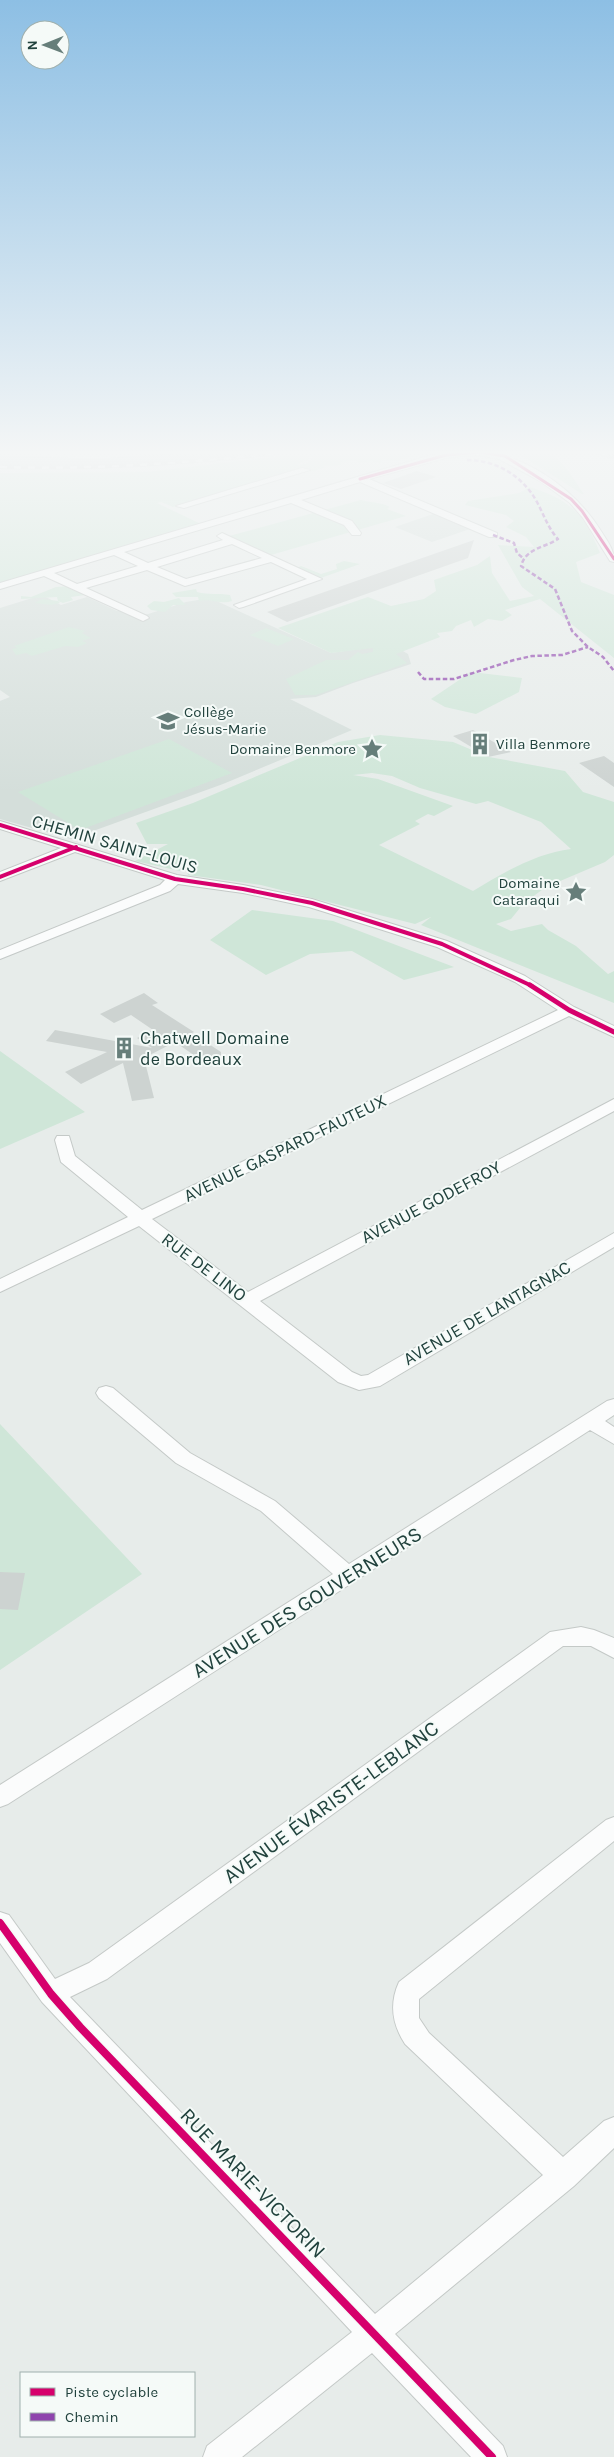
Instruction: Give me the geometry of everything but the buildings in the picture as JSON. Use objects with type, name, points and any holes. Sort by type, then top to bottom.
[{"type":"street","points":[[0,586],[71,565]]},
{"type":"street","points":[[145,565],[185,583],[250,565]]},
{"type":"street","points":[[78,587],[153,565]]},
{"type":"street","points":[[239,606],[317,579],[283,565]]},
{"type":"street","points":[[45,572],[143,618]]},
{"type":"street","name":"CHEMIN SAINT-LOUIS","points":[[0,825],[175,879],[243,889],[312,903],[442,944],[520,979],[569,1010],[614,1032]]},
{"type":"street","points":[[0,877],[76,847]]},
{"type":"street","points":[[0,955],[165,888],[175,879]]},
{"type":"street","name":"AVENUE GASPARD-FAUTEUX","points":[[0,1286],[569,1010]]},
{"type":"street","name":"AVENUE GODEFROY","points":[[248,1300],[614,1104]]},
{"type":"street","name":"RUE DE LINO","points":[[63,1140],[67,1158],[140,1218],[345,1377],[359,1383]]},
{"type":"street","name":"AVENUE DE LANTAGNAC","points":[[359,1383],[372,1381],[614,1239]]},
{"type":"street","points":[[106,1393],[183,1458],[268,1506],[349,1576]]},
{"type":"street","name":"AVENUE DES GOUVERNEURS","points":[[0,1796],[614,1406]]},
{"type":"street","points":[[592,1421],[614,1437]]},
{"type":"street","name":"AVENUE ÉVARISTE-LEBLANC","points":[[51,1994],[98,1971],[558,1638],[577,1634],[593,1637],[605,1642],[614,1650]]},
{"type":"street","points":[[564,2176],[420,2042],[406,2025],[404,2009],[408,1990],[614,1827]]},
{"type":"street","name":"RUE MARIE-VICTORIN","points":[[0,1923],[51,1994],[80,2027],[492,2457]]},
{"type":"street","points":[[218,2457],[374,2333],[564,2176],[614,2130]]},
{"type":"shaded area","name":"Collège Jésus-Marie","points":[[42,595],[61,605],[87,597],[117,611],[124,608],[142,616],[186,602],[210,598],[331,653],[391,644],[408,654],[411,664],[316,697],[290,699],[352,730],[223,784],[71,839],[0,819],[0,701],[10,697],[0,690],[0,608]]},
{"type":"green space","points":[[0,565],[71,565],[0,586]]},
{"type":"green space","points":[[336,565],[358,565],[318,579],[295,569],[301,566],[321,574],[337,569]]},
{"type":"green space","points":[[477,565],[491,565],[492,573],[510,601],[534,596],[522,587],[509,565],[577,565],[581,582],[614,595],[614,658],[540,599],[505,610],[512,615],[502,621],[488,619],[474,627],[471,620],[456,626],[452,631],[437,633],[440,637],[396,654],[407,663],[316,695],[295,695],[286,679],[326,660],[348,660],[358,652],[362,654],[373,652],[373,648],[331,653],[278,628],[368,597],[391,606],[424,599],[436,591],[434,580]]},
{"type":"green space","points":[[71,586],[71,589],[85,595],[71,597],[73,600],[63,603],[58,601],[57,597],[21,599],[21,596],[31,597],[56,587]]},
{"type":"green space","points":[[196,589],[197,592],[201,593],[230,595],[232,601],[199,601],[198,597],[176,597],[172,593]]},
{"type":"green space","points":[[179,598],[186,605],[173,605],[165,612],[151,610],[147,606],[154,601],[164,602]]},
{"type":"green space","points":[[42,599],[58,601],[60,603],[51,605],[35,603]]},
{"type":"green space","points":[[69,627],[85,631],[82,633],[91,638],[82,641],[87,643],[78,647],[65,646],[32,656],[26,653],[16,655],[12,649],[17,648],[14,646]]},
{"type":"green space","points":[[266,628],[294,639],[278,646],[250,635]]},
{"type":"green space","points":[[471,672],[522,678],[519,692],[476,714],[445,707],[431,699]]},
{"type":"green space","points":[[380,735],[453,742],[489,757],[565,771],[583,792],[614,802],[614,855],[605,862],[546,887],[524,903],[511,919],[496,924],[511,931],[542,924],[548,930],[576,946],[608,974],[614,971],[614,1003],[421,925],[431,917],[415,924],[261,885],[188,875],[185,863],[180,871],[135,861],[168,844],[147,844],[136,823],[193,803],[338,742]],"holes":[[[372,773],[392,776],[420,788],[476,804],[488,801],[541,822],[571,849],[533,859],[473,891],[379,845],[420,824],[415,821],[428,814],[434,816],[453,806],[378,779],[353,775]]]},
{"type":"green space","points":[[169,739],[232,773],[80,830],[18,792]]},
{"type":"green space","points":[[252,910],[333,921],[454,967],[404,980],[352,951],[310,954],[266,975],[210,940]]},
{"type":"green space","points":[[0,1051],[85,1112],[0,1149]]},
{"type":"green space","points":[[0,1424],[142,1574],[0,1670]]},
{"type":"marked path","points":[[521,565],[555,589],[572,631],[588,647],[603,657],[614,671]]},
{"type":"marked path","points":[[418,672],[424,679],[454,679],[466,677],[514,660],[532,656],[562,655],[588,647]]},
{"type":"cycle path","points":[[0,825],[175,879],[243,889],[312,903],[442,944],[520,979],[569,1010],[614,1032]]},
{"type":"cycle path","points":[[0,877],[76,847]]},
{"type":"cycle path","points":[[0,1923],[51,1994],[80,2027],[492,2457]]},
{"type":"place","name":"Collège Jésus-Marie","points":[[168,721]]},
{"type":"place","name":"Villa Benmore","points":[[480,744]]},
{"type":"place","name":"Domaine Benmore","points":[[372,749]]},
{"type":"place","name":"Domaine Cataraqui","points":[[576,892]]},
{"type":"place","name":"Chatwell Domaine de Bordeaux","points":[[124,1048]]}]
